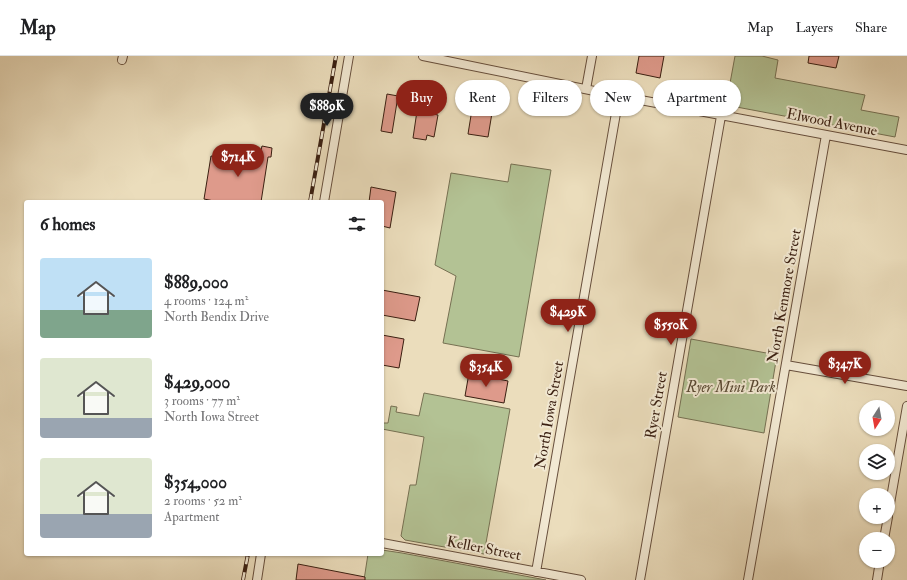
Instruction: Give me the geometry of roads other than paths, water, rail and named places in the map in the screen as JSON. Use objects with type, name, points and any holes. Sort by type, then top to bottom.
[{"type":"street","points":[[324,200],[349,56]]},
{"type":"street","name":"Elwood Avenue","points":[[423,56],[590,90]]},
{"type":"street","points":[[586,89],[592,56]]},
{"type":"street","name":"North Iowa Street","points":[[536,572],[616,116]]},
{"type":"street","name":"Elwood Avenue","points":[[721,116],[907,150]]},
{"type":"street","name":"Ryer Street","points":[[640,580],[721,116]]},
{"type":"street","name":"North Kenmore Street","points":[[748,580],[826,136]]},
{"type":"street","points":[[786,365],[907,386]]},
{"type":"street","points":[[893,488],[907,406]]},
{"type":"street","name":"Keller Street","points":[[384,543],[581,580]]},
{"type":"street","points":[[257,580],[261,556]]},
{"type":"street","points":[[877,580],[879,568]]},
{"type":"railway","points":[[310,200],[336,56]]},
{"type":"railway","points":[[243,580],[248,556]]},
{"type":"park label","name":"Ryer Mini Park","points":[[731,387]]}]
